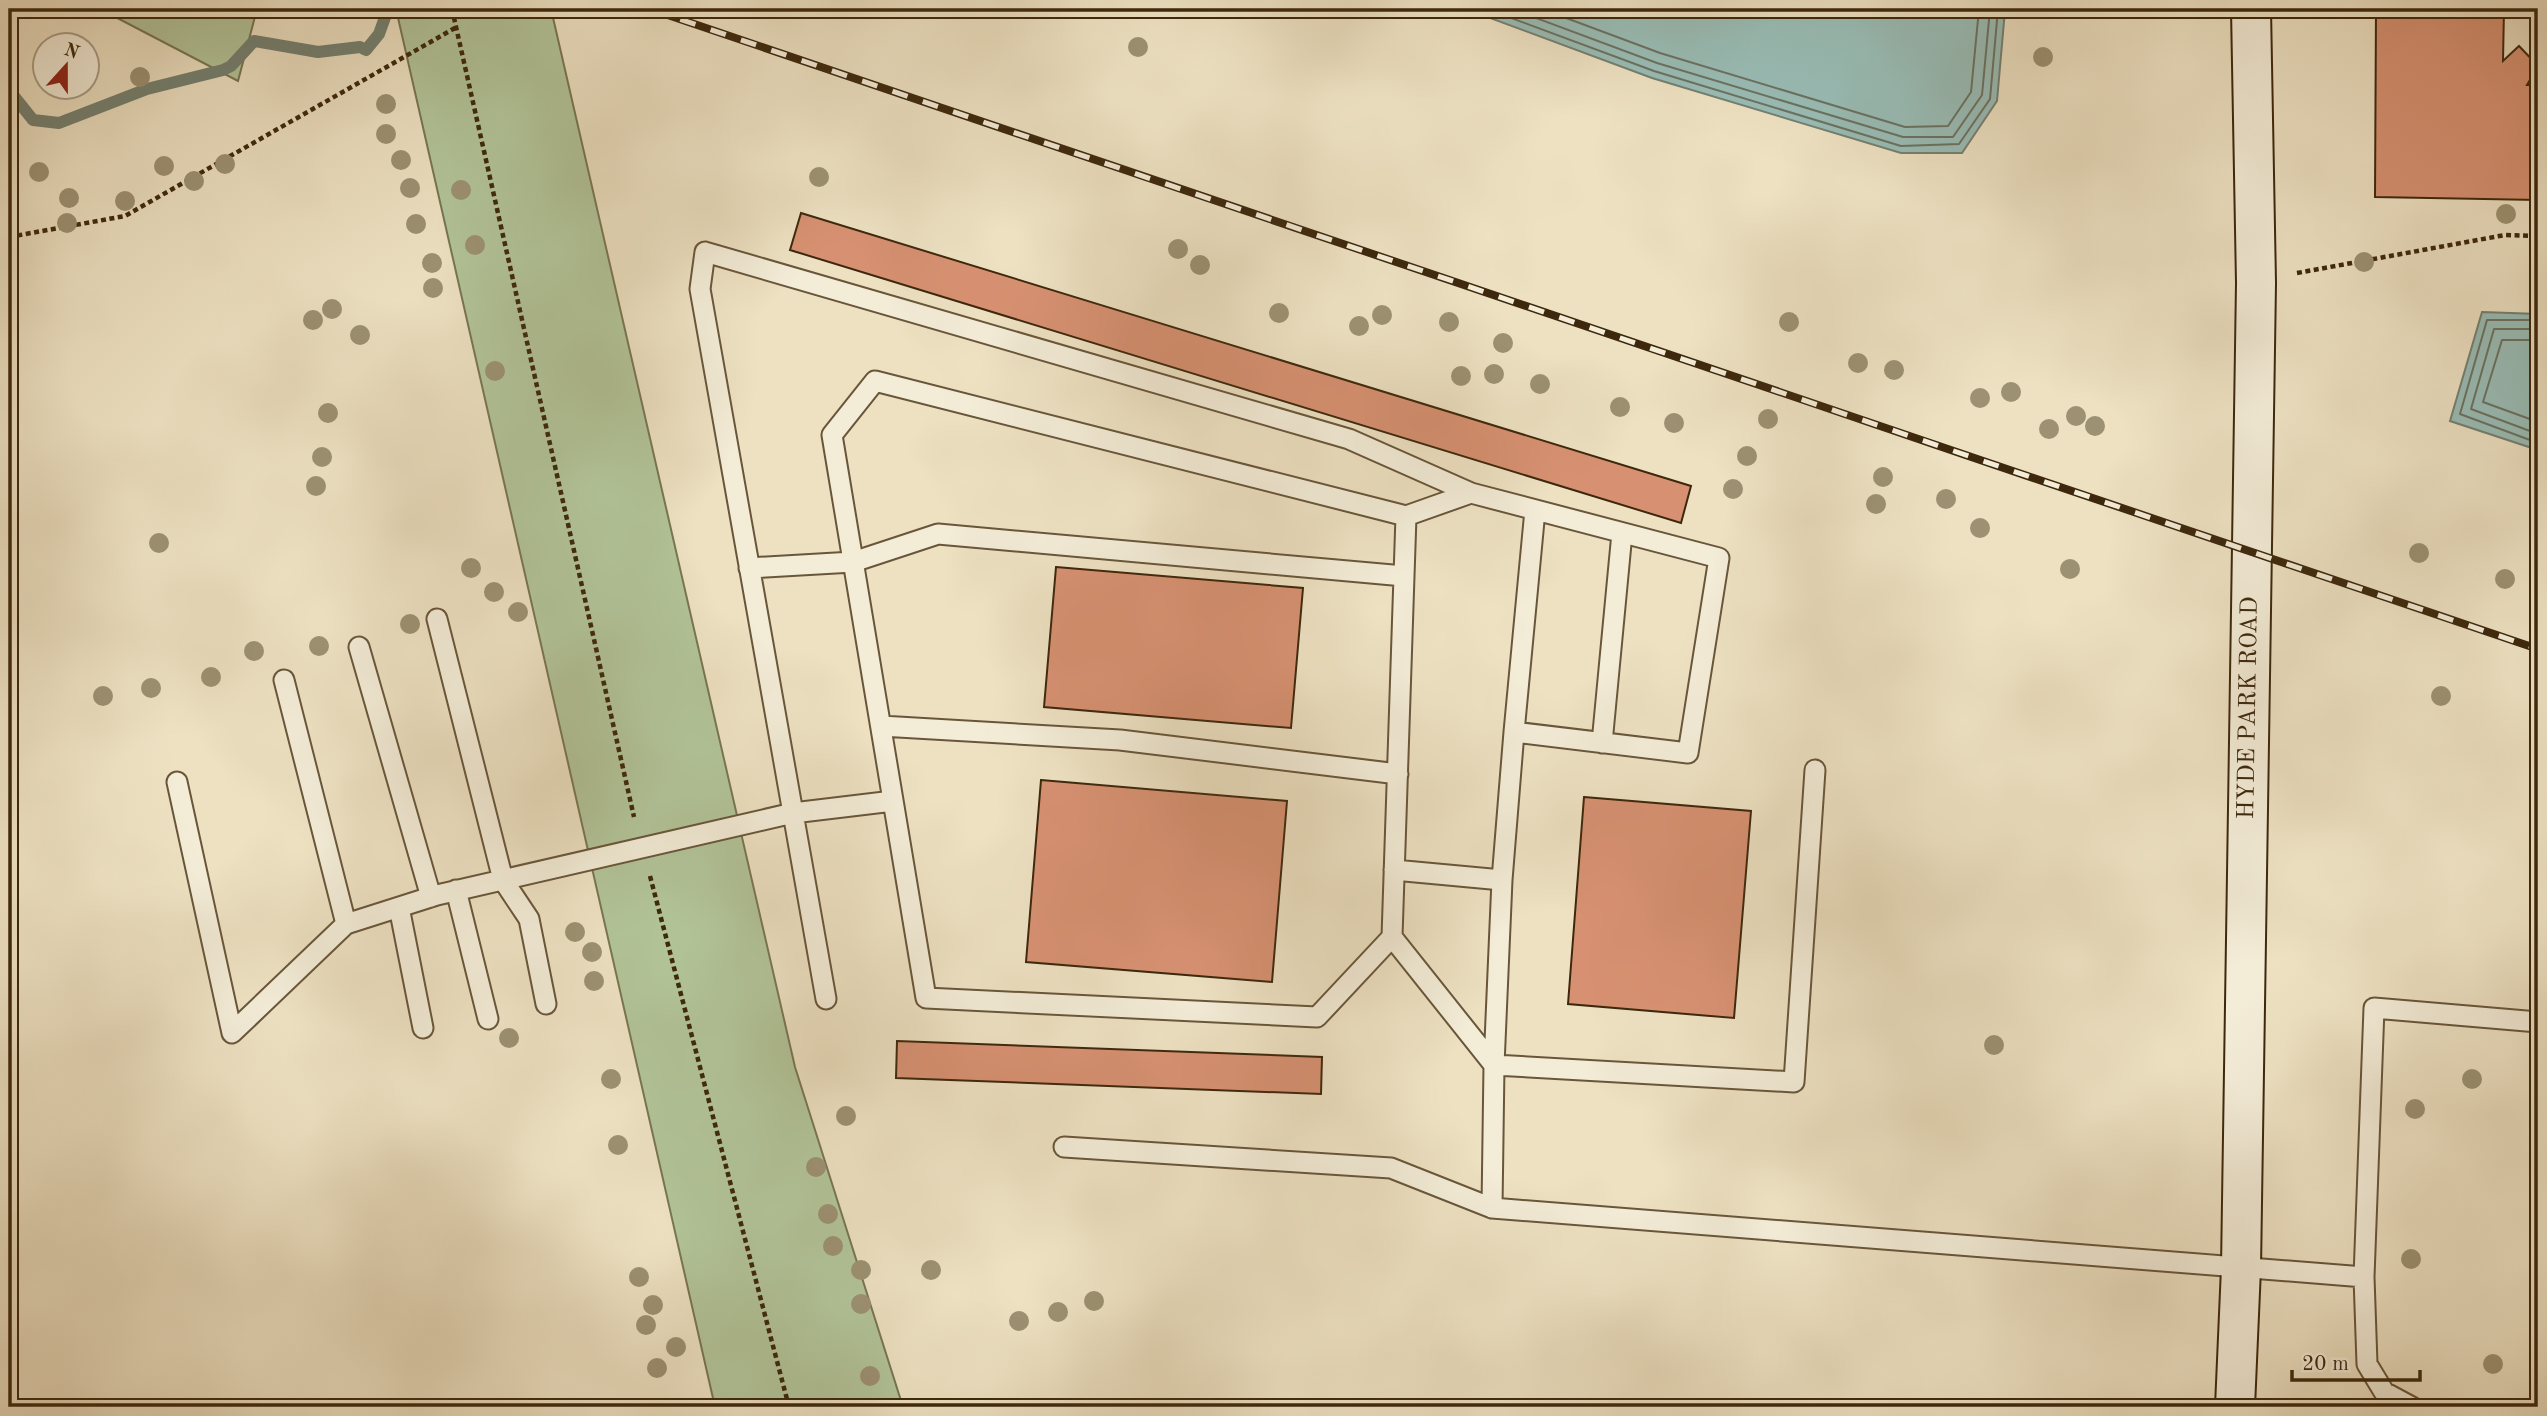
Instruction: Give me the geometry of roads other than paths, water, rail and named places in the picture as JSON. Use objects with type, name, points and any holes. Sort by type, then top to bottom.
[{"type":"main road","name":"HYDE PARK ROAD","points":[[2235,1407],[2241,1268],[2256,283],[2251,9]]},
{"type":"lane","points":[[826,999],[700,289],[705,252],[1349,439],[1471,493],[1719,558],[1688,753],[1514,732]]},
{"type":"lane","points":[[1392,937],[1317,1017],[926,998],[832,435],[875,381],[1406,516],[1471,493]]},
{"type":"lane","points":[[1492,1208],[1494,1065],[1503,880],[1535,510]]},
{"type":"lane","points":[[1406,516],[1392,937],[1494,1065],[1794,1082],[1815,770]]},
{"type":"lane","points":[[1602,743],[1622,533]]},
{"type":"lane","points":[[749,568],[853,562],[938,534],[1404,576]]},
{"type":"lane","points":[[437,619],[503,880],[529,919],[546,1004]]},
{"type":"lane","points":[[359,647],[431,897]]},
{"type":"lane","points":[[284,680],[346,924]]},
{"type":"lane","points":[[881,726],[1120,740],[1398,774]]},
{"type":"lane","points":[[177,782],[232,1033],[346,924],[456,890],[793,813],[893,801]]},
{"type":"lane","points":[[1394,870],[1503,880]]},
{"type":"lane","points":[[456,890],[488,1019]]},
{"type":"lane","points":[[399,907],[423,1028]]},
{"type":"lane","points":[[2412,1407],[2384,1392],[2367,1364],[2364,1277],[2374,1008],[2538,1022]]},
{"type":"lane","points":[[1064,1147],[1391,1168],[1492,1208],[2364,1277]]},
{"type":"water","points":[[1466,9],[2005,10],[1997,101],[1962,153],[1901,153],[1652,78]]},
{"type":"water","points":[[2482,312],[2538,314],[2538,450],[2450,421]]},
{"type":"waterway","points":[[9,90],[33,120],[59,123],[147,89],[223,70],[231,66],[254,41],[318,52],[360,47],[366,50],[379,34],[388,9]]},
{"type":"railway","points":[[650,9],[2538,649]]}]
